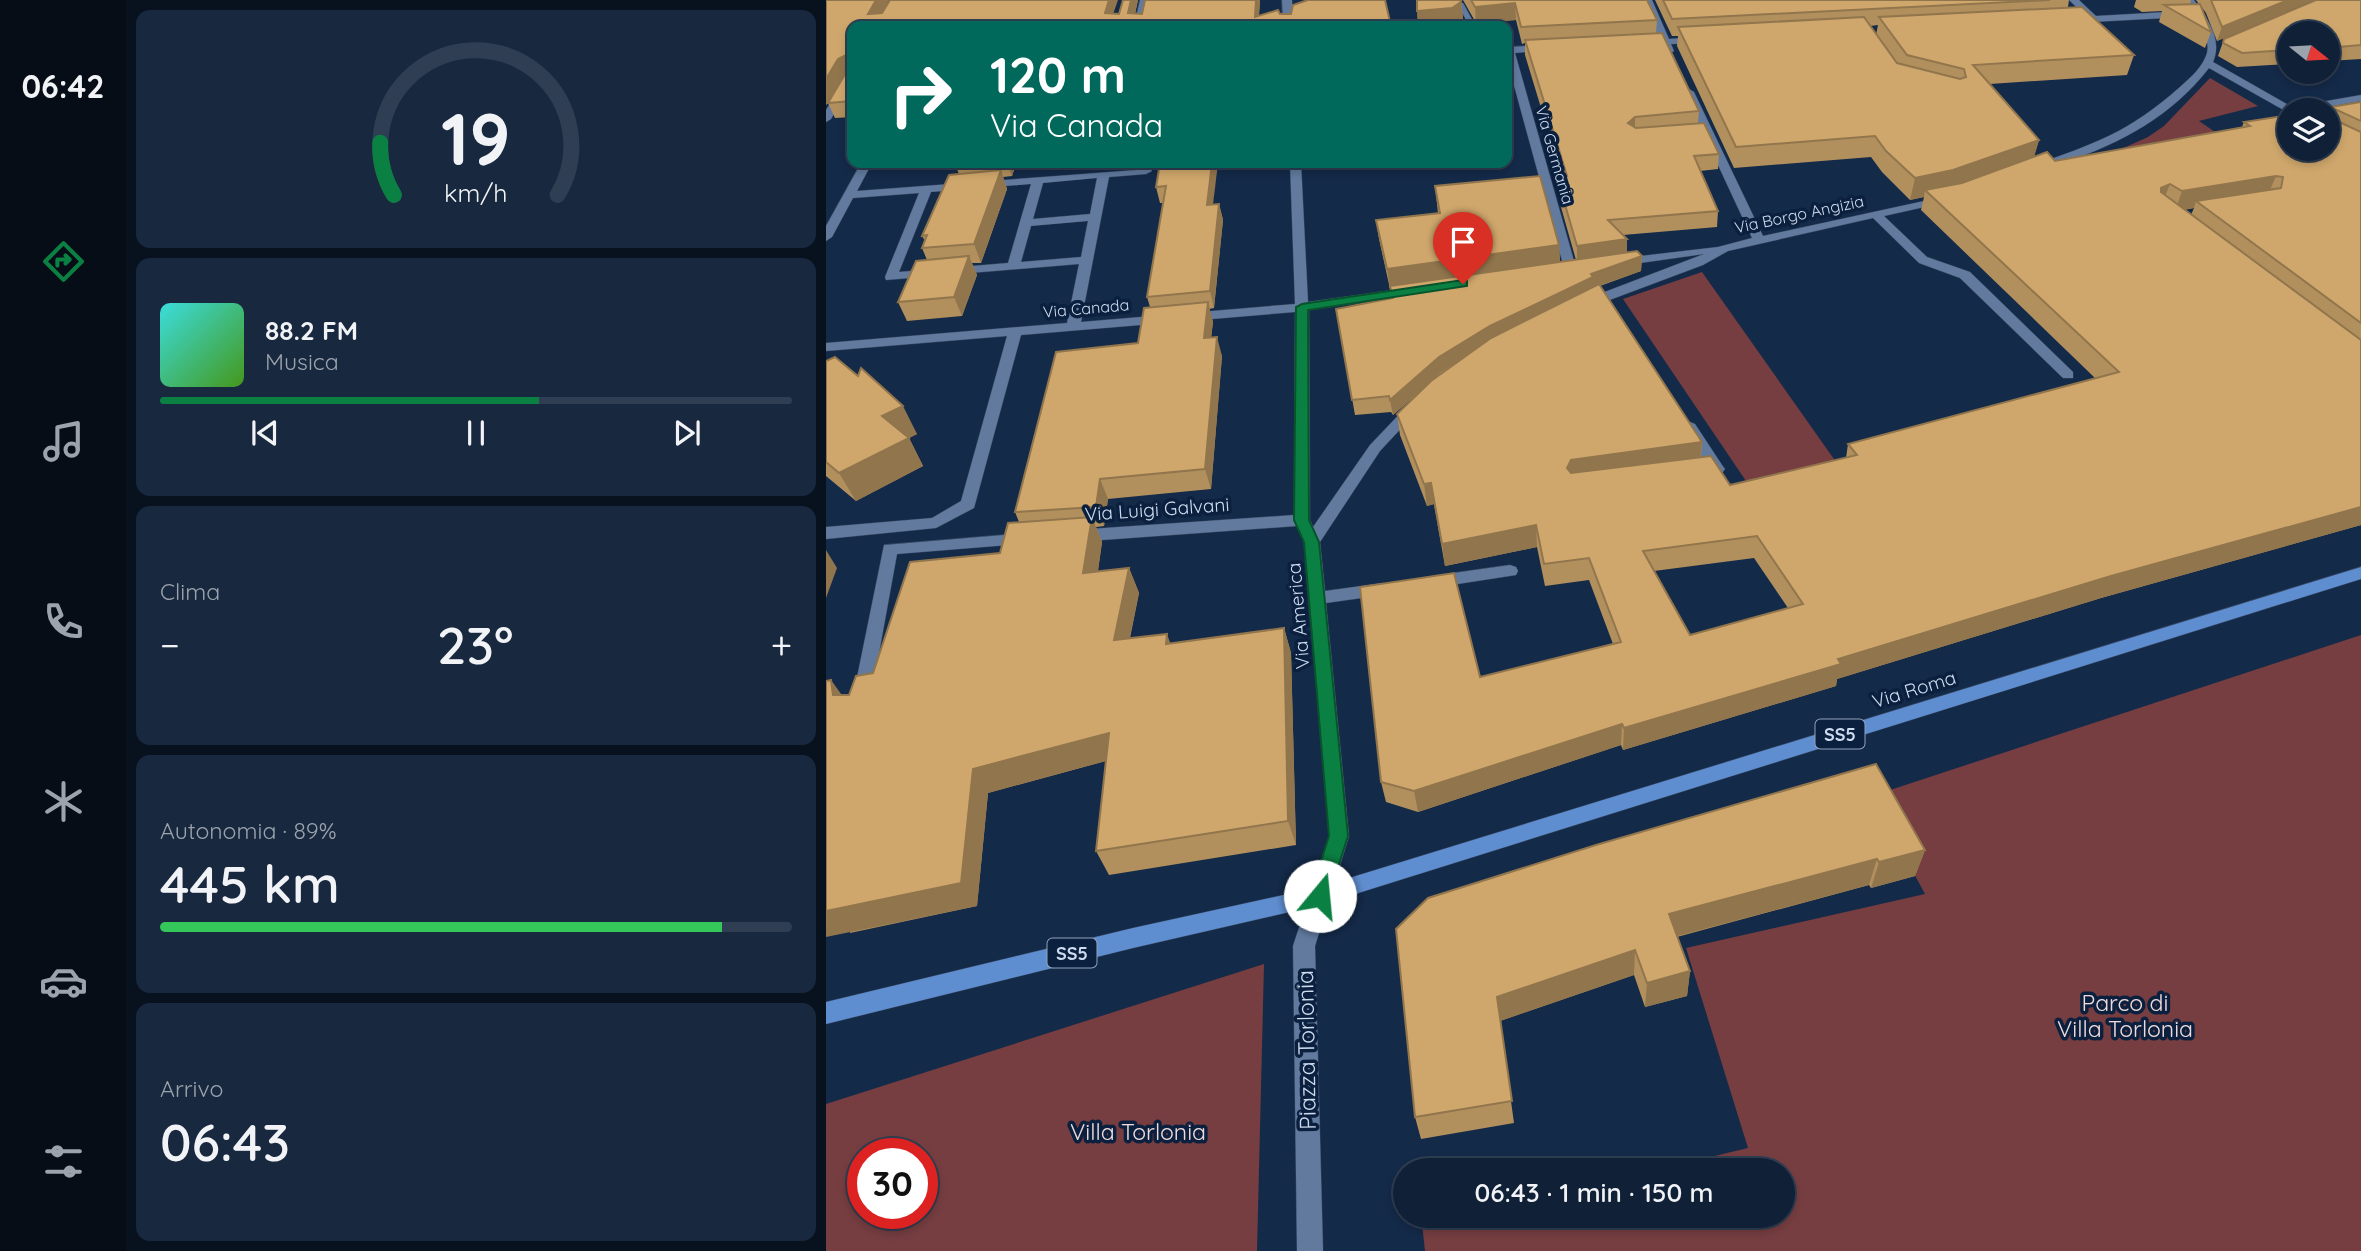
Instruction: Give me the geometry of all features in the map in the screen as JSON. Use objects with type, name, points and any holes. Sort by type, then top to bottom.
[{"type":"main road","name":"Via Roma","points":[[1320,896],[2361,573]]},
{"type":"main road","name":"SS5","points":[[826,1013],[1133,938],[1320,896]]},
{"type":"street","points":[[1140,21],[1145,0]]},
{"type":"street","points":[[1287,0],[1288,21]]},
{"type":"street","points":[[1647,0],[1675,65]]},
{"type":"street","points":[[2074,0],[2094,19]]},
{"type":"street","points":[[2016,174],[2122,135],[2161,107],[2209,64],[2219,46],[2189,0]]},
{"type":"street","points":[[1460,5],[1471,21]]},
{"type":"street","points":[[2067,21],[2199,14]]},
{"type":"street","points":[[1626,44],[1704,40]]},
{"type":"street","points":[[1512,50],[1561,47]]},
{"type":"street","name":"Via Germania","points":[[1512,64],[1570,268]]},
{"type":"street","points":[[2209,64],[2277,102]]},
{"type":"street","points":[[1681,76],[1702,133],[1759,240]]},
{"type":"street","points":[[827,115],[847,83]]},
{"type":"street","points":[[2340,102],[2361,98]]},
{"type":"street","points":[[826,237],[863,168]]},
{"type":"street","name":"Via America","points":[[1295,168],[1302,307],[1301,520],[1312,542],[1339,836],[1320,896]]},
{"type":"street","points":[[849,195],[1146,170]]},
{"type":"street","points":[[1073,327],[1104,174]]},
{"type":"street","points":[[1014,266],[1038,179]]},
{"type":"street","points":[[926,189],[891,277],[1087,260]]},
{"type":"street","name":"Via Borgo Angizia","points":[[1579,307],[1606,302],[1699,262],[1724,248],[1952,197]]},
{"type":"street","points":[[1875,215],[1923,260],[1965,275],[2068,375]]},
{"type":"street","points":[[1026,223],[1095,217]]},
{"type":"street","points":[[1609,263],[1724,248]]},
{"type":"street","name":"Via Canada","points":[[826,348],[1302,307],[1423,289]]},
{"type":"street","points":[[826,533],[936,523],[968,504],[1015,331]]},
{"type":"street","points":[[1312,542],[1375,448],[1422,397]]},
{"type":"street","points":[[1679,411],[1717,469],[1692,472]]},
{"type":"street","name":"Via Luigi Galvani","points":[[859,712],[890,549],[1301,520]]},
{"type":"street","points":[[1317,598],[1510,571]]},
{"type":"street","name":"Piazza Torlonia","points":[[1310,1251],[1304,946],[1320,896]]},
{"type":"green space","points":[[2210,78],[2258,106],[2199,121],[2290,183],[2119,150],[2148,137],[2164,126]]},
{"type":"green space","points":[[1702,272],[1836,462],[1748,484],[1623,299]]},
{"type":"green space","name":"Parco di Villa Torlonia","points":[[2361,635],[2361,1251],[1425,1251],[1423,1228],[1795,1228],[1795,1158],[1706,1158],[1748,1148],[1686,948],[1925,894],[1872,796]]},
{"type":"green space","name":"Villa Torlonia","points":[[1264,964],[1257,1251],[826,1251],[826,1104]]},
{"type":"building","points":[[826,0],[876,0],[868,14],[882,13],[890,0],[1109,0],[1105,13],[1119,14],[1123,0],[1131,0],[1128,13],[1142,14],[1145,0],[1256,0],[1255,17],[1278,10],[1280,14],[1291,14],[1293,5],[1308,0],[1385,0],[1390,21],[847,21],[847,62],[846,55],[838,59],[826,79]]},
{"type":"building","points":[[1417,0],[1461,2],[1452,8],[1417,11]]},
{"type":"building","points":[[1471,0],[1647,0],[1657,20],[1521,27],[1515,3],[1475,7]]},
{"type":"building","points":[[1663,0],[2050,0],[1672,19]]},
{"type":"building","points":[[2211,0],[2288,0],[2222,27]]},
{"type":"building","points":[[2316,0],[2361,0],[2361,45],[2340,47],[2340,21],[2277,21],[2277,51],[2242,53],[2223,43],[2224,39]]},
{"type":"building","points":[[2200,4],[2211,32],[2164,5]]},
{"type":"building","points":[[2082,7],[2134,55],[1973,65],[2039,140],[1953,170],[1915,178],[1886,151],[1875,136],[1736,147],[1678,27],[1864,17],[1897,63],[1960,79],[1966,77],[1964,69],[1907,55],[1879,17]]},
{"type":"building","points":[[1662,33],[1699,111],[1635,117],[1628,123],[1636,128],[1704,123],[1719,154],[1694,156],[1718,211],[1608,220],[1627,239],[1577,246],[1557,177],[1567,176],[1525,40]]},
{"type":"building","points":[[847,71],[847,101],[828,103]]},
{"type":"building","points":[[2361,102],[2361,121],[2340,111],[2340,106]]},
{"type":"building","points":[[2277,117],[2277,161],[2340,161],[2340,122],[2361,132],[2361,323],[2196,201],[2281,188],[2283,177],[2182,191],[2170,184],[2161,188],[2161,192],[2361,340],[2361,507],[2111,576],[1838,659],[1841,664],[1624,728],[1622,724],[1414,791],[1381,782],[1360,587],[1454,573],[1480,677],[1621,642],[1589,558],[1544,564],[1536,525],[1442,544],[1431,483],[1424,484],[1397,414],[1431,381],[1491,338],[1599,284],[1702,442],[1571,460],[1567,468],[1571,473],[1711,456],[1730,485],[1857,455],[1848,444],[2119,372],[1925,190],[1962,183],[2047,152],[2055,161],[2250,126],[2244,122]],"holes":[[[1757,536],[1803,604],[1690,635],[1643,551]]]},
{"type":"building","points":[[1159,168],[1211,168],[1207,205],[1219,204],[1210,291],[1147,297],[1166,186],[1156,187]]},
{"type":"building","points":[[1001,170],[974,244],[922,248],[927,235],[922,236],[949,175]]},
{"type":"building","points":[[1540,176],[1559,245],[1387,269],[1376,220],[1440,213],[1435,186]]},
{"type":"building","points":[[1637,251],[1642,256],[1591,274],[1593,277],[1490,326],[1439,357],[1390,400],[1389,396],[1352,400],[1336,309],[1393,298],[1390,286]]},
{"type":"building","points":[[969,256],[954,297],[898,302],[916,261]]},
{"type":"building","points":[[1208,302],[1204,338],[1217,337],[1205,469],[1100,479],[1096,507],[1015,512],[1056,352],[1138,343],[1144,308]]},
{"type":"building","points":[[835,357],[858,376],[861,368],[903,406],[882,416],[909,438],[839,473],[826,462],[826,361]]},
{"type":"building","points":[[1092,517],[1083,573],[1129,568],[1114,640],[1167,634],[1166,644],[1284,628],[1288,821],[1096,851],[1109,733],[973,769],[961,883],[826,911],[826,681],[831,680],[833,695],[849,695],[856,676],[873,673],[910,562],[1000,553],[1008,523]]},
{"type":"building","points":[[1876,764],[1925,850],[1879,862],[1877,859],[1669,914],[1690,971],[1647,983],[1635,950],[1497,997],[1512,1101],[1415,1117],[1396,929],[1428,898],[1596,845]]},
{"type":"route","points":[[1320,896],[1339,836],[1312,542],[1301,520],[1302,307],[1463,284]]}]
